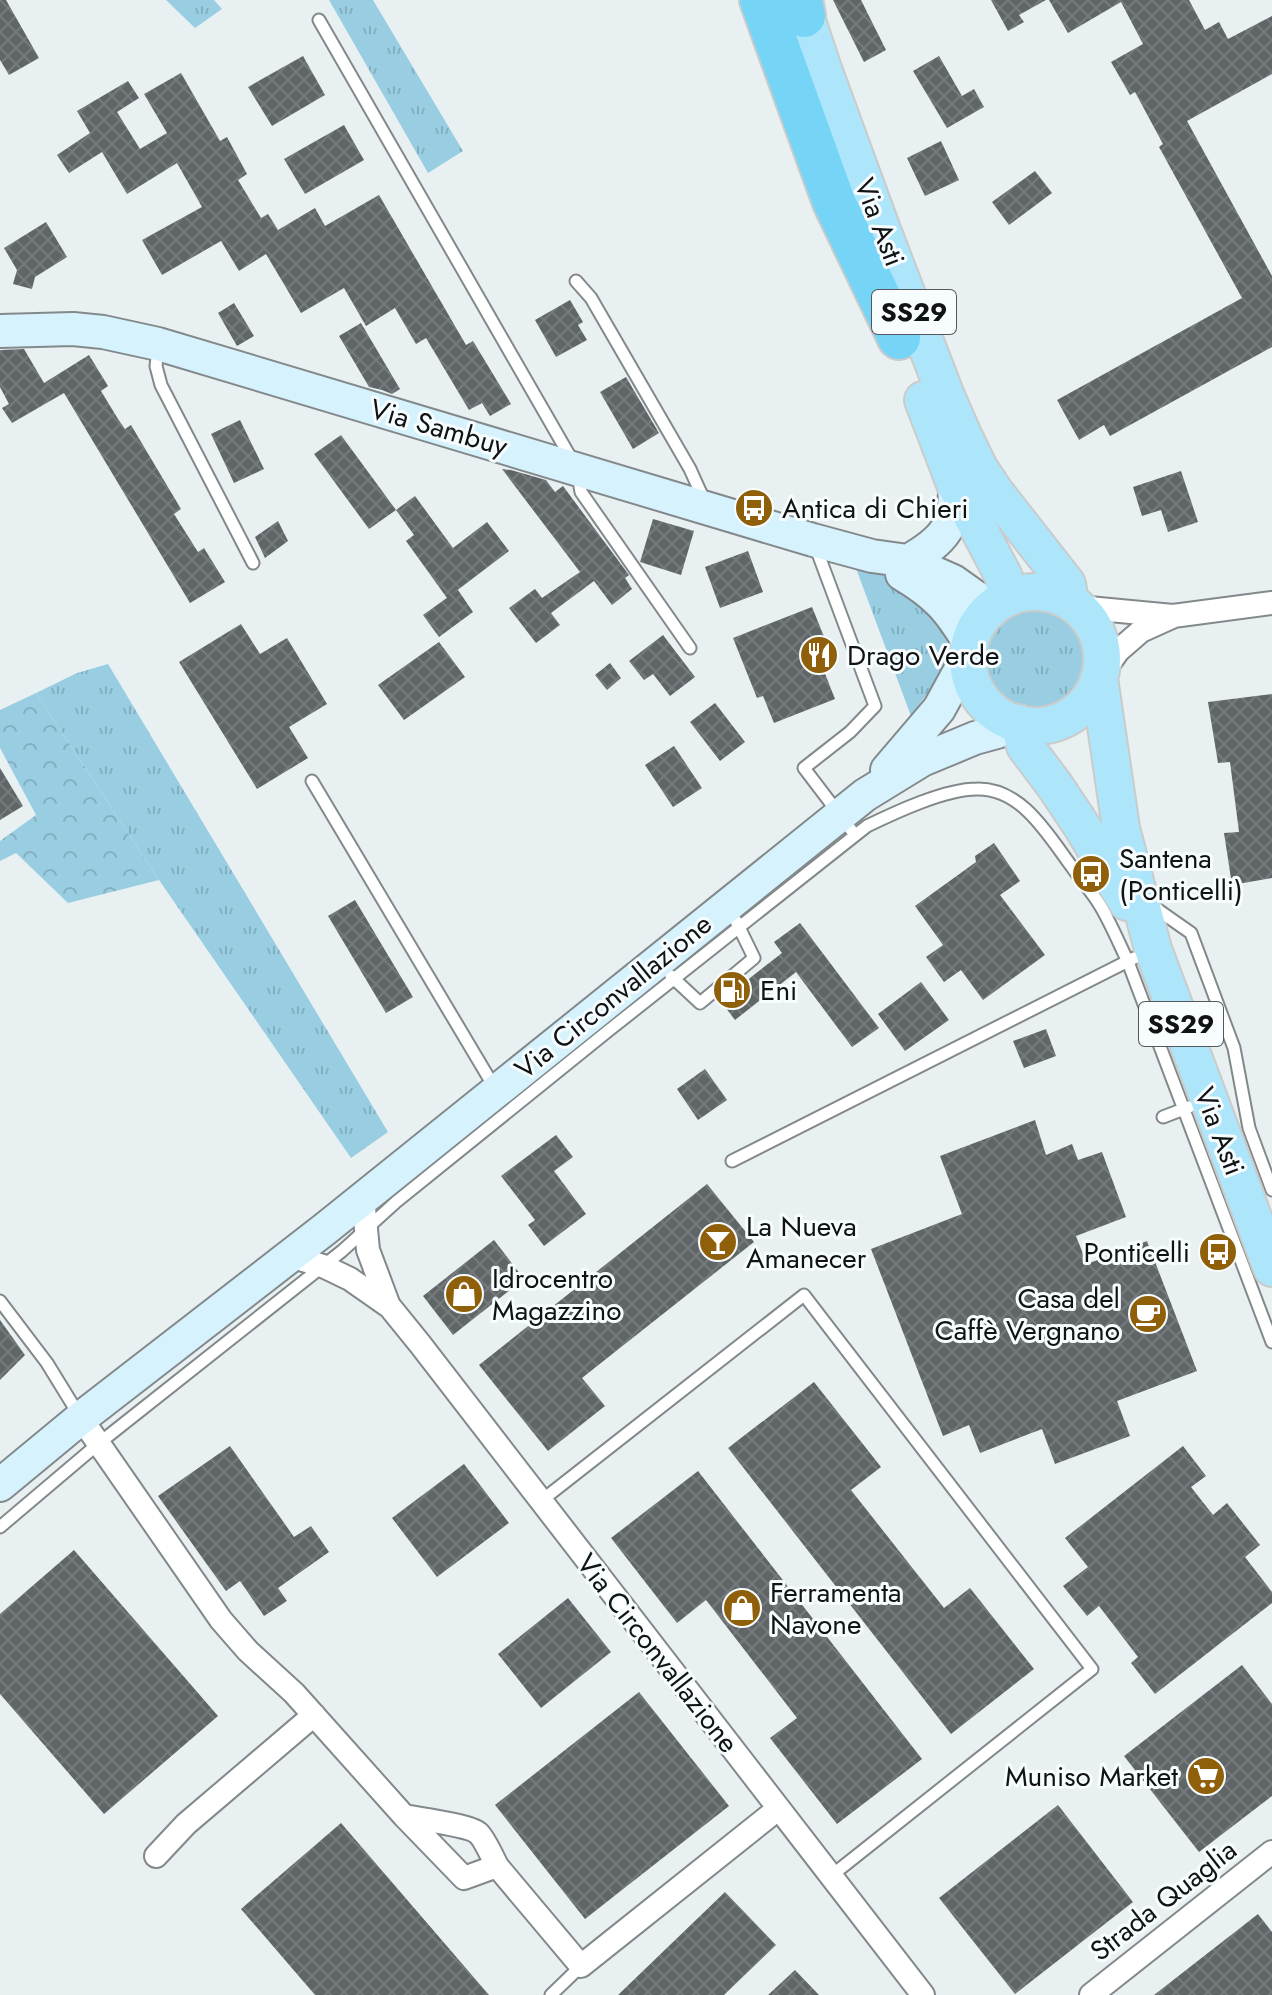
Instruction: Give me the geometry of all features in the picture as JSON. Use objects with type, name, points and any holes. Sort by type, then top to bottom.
[{"type":"highway","points":[[761,0],[834,202],[899,338]]},
{"type":"main road","name":"Via Asti","points":[[796,4],[799,65],[955,484],[1004,577],[999,603]]},
{"type":"main road","name":"Via Asti","points":[[796,4],[964,437],[995,492],[1067,584],[1074,604]]},
{"type":"main road","name":"Via Sambuy","points":[[0,331],[73,329],[158,344],[813,540],[872,556],[908,561],[999,603]]},
{"type":"main road","points":[[908,561],[935,543],[951,521],[955,507],[955,484]]},
{"type":"main road","name":"Via Sambuy","points":[[872,556],[943,603],[969,650]]},
{"type":"main road","points":[[1022,593],[1055,595],[1074,604],[1091,622],[1100,640],[1102,659],[1099,678],[1091,697],[1068,717],[1039,726],[1015,722],[993,711],[979,696],[971,677],[969,650],[977,624],[999,603],[1022,593]]},
{"type":"main road","name":"Via Circonvallazione","points":[[0,1485],[90,1431],[290,1256],[364,1214],[496,1090],[666,969],[847,825],[865,795],[939,709],[969,650]]},
{"type":"main road","name":"Via Asti","points":[[1099,678],[1121,828],[1139,896],[1140,955]]},
{"type":"main road","name":"Via Asti","points":[[1015,722],[1025,746],[1110,871],[1197,1104],[1271,1253]]},
{"type":"main road","name":"Via Circonvallazione","points":[[865,795],[922,760],[997,732],[1015,722]]},
{"type":"main road","points":[[952,747],[1007,755],[1023,762],[1055,786]]},
{"type":"street","points":[[1074,604],[1173,616],[1272,603]]},
{"type":"street","points":[[1099,678],[1118,651],[1141,631],[1173,616]]},
{"type":"street","name":"Via Circonvallazione","points":[[364,1214],[368,1250],[390,1307],[923,1995]]},
{"type":"street","name":"Via Circonvallazione","points":[[290,1256],[323,1266],[350,1279],[390,1307]]},
{"type":"street","points":[[90,1431],[221,1620],[248,1651],[294,1693],[464,1878],[497,1866]]},
{"type":"street","points":[[156,1856],[186,1824],[314,1715]]},
{"type":"street","points":[[404,1816],[459,1825],[479,1833],[497,1866],[581,1966],[778,1809]]},
{"type":"street","points":[[443,1824],[445,1859]]},
{"type":"street","name":"Strada Quaglia","points":[[1091,1995],[1272,1852]]},
{"type":"lane","points":[[319,20],[576,468],[581,492],[690,648]]},
{"type":"lane","points":[[576,281],[591,298],[690,469],[708,508]]},
{"type":"lane","points":[[158,344],[156,366],[161,385],[253,563]]},
{"type":"lane","points":[[732,1161],[1140,955],[1042,826],[1020,804],[1001,793],[979,788],[960,790],[900,810],[867,826],[847,825],[804,768],[850,732],[875,706],[813,540]]},
{"type":"lane","points":[[312,781],[496,1090]]},
{"type":"lane","points":[[1139,896],[1191,933],[1234,1048],[1249,1128],[1272,1190]]},
{"type":"lane","points":[[0,1527],[90,1431],[323,1266],[364,1214],[396,1202],[666,969],[700,1003],[754,958],[733,916]]},
{"type":"lane","points":[[1163,1117],[1197,1104],[1272,1342]]},
{"type":"lane","points":[[541,1501],[804,1295],[1092,1669],[831,1876]]},
{"type":"lane","points":[[0,1301],[47,1363],[90,1431]]},
{"type":"lane","points":[[551,1995],[581,1966]]},
{"type":"green space","points":[[166,0],[214,0],[222,9],[195,28]]},
{"type":"green space","points":[[329,0],[373,0],[463,151],[428,173]]},
{"type":"green space","points":[[854,563],[892,579],[943,621],[949,646],[941,674],[911,716]]},
{"type":"green space","points":[[1039,605],[1059,609],[1076,621],[1088,638],[1092,658],[1088,678],[1076,695],[1059,707],[1039,711],[1019,707],[1002,695],[990,678],[986,658],[990,638],[1002,621],[1019,609]]},
{"type":"green space","points":[[108,664],[388,1132],[351,1158],[159,880],[36,693],[77,673]]},
{"type":"green space","points":[[36,693],[159,880],[68,903],[16,853],[0,861],[0,841],[36,815],[0,748],[0,710]]},
{"type":"building","points":[[0,0],[6,0],[39,58],[9,75],[0,60]]},
{"type":"building","points":[[833,0],[861,0],[886,50],[864,62]]},
{"type":"building","points":[[991,0],[1046,0],[1019,15],[1024,22],[1008,31]]},
{"type":"building","points":[[1049,0],[1189,0],[1205,30],[1219,22],[1228,39],[1272,16],[1272,74],[1187,121],[1272,276],[1272,347],[1110,436],[1104,425],[1079,440],[1057,400],[1242,298],[1159,147],[1163,144],[1135,92],[1130,95],[1111,62],[1143,44],[1121,2],[1068,33]]},
{"type":"building","points":[[303,56],[325,95],[272,126],[248,87]]},
{"type":"building","points":[[939,56],[962,96],[974,89],[984,107],[947,128],[913,71]]},
{"type":"building","points":[[181,73],[220,141],[227,137],[247,174],[238,180],[261,218],[268,214],[278,230],[315,208],[325,226],[379,195],[466,345],[473,341],[511,404],[490,416],[482,403],[469,410],[426,338],[416,344],[395,308],[366,326],[344,288],[301,313],[266,254],[239,271],[221,241],[162,275],[142,240],[202,207],[177,163],[127,194],[102,152],[69,173],[57,155],[90,133],[77,111],[128,81],[139,98],[117,112],[140,149],[167,133],[144,94]]},
{"type":"building","points":[[344,125],[364,160],[305,194],[284,159]]},
{"type":"building","points":[[941,141],[959,180],[925,196],[907,158]]},
{"type":"building","points":[[1035,171],[1052,193],[1009,225],[992,202]]},
{"type":"building","points":[[46,222],[67,257],[35,277],[32,289],[13,284],[17,270],[4,248]]},
{"type":"building","points":[[570,300],[583,322],[578,325],[587,340],[556,357],[535,320]]},
{"type":"building","points":[[234,303],[254,336],[237,346],[218,313]]},
{"type":"building","points":[[361,323],[400,389],[392,394],[369,387],[339,336]]},
{"type":"building","points":[[24,349],[44,383],[89,355],[108,386],[101,391],[125,429],[131,425],[181,509],[174,514],[198,552],[204,548],[225,582],[190,603],[64,393],[12,423],[2,408],[9,404],[0,387],[0,350]]},
{"type":"building","points":[[626,377],[659,433],[633,449],[600,392]]},
{"type":"building","points":[[240,420],[264,469],[234,483],[211,434]]},
{"type":"building","points":[[341,435],[396,510],[369,529],[314,454]]},
{"type":"building","points":[[502,469],[546,480],[555,492],[563,486],[629,575],[625,578],[632,589],[612,605],[594,581],[551,613],[560,625],[536,643],[509,608],[535,589],[542,598],[580,572]]},
{"type":"building","points":[[1181,471],[1198,522],[1168,532],[1161,510],[1142,516],[1133,487]]},
{"type":"building","points":[[415,496],[453,548],[487,522],[509,551],[447,598],[406,541],[414,535],[396,510]]},
{"type":"building","points":[[653,519],[694,531],[681,575],[640,562]]},
{"type":"building","points":[[278,521],[288,541],[265,558],[255,537]]},
{"type":"building","points":[[748,551],[763,592],[720,608],[705,567]]},
{"type":"building","points":[[458,590],[473,612],[439,637],[423,615]]},
{"type":"building","points":[[812,607],[836,666],[824,671],[835,699],[774,723],[763,696],[757,698],[733,638]]},
{"type":"building","points":[[241,624],[260,654],[287,638],[327,704],[289,727],[308,758],[257,789],[179,662]]},
{"type":"building","points":[[663,635],[695,677],[670,696],[653,674],[644,680],[629,661]]},
{"type":"building","points":[[439,642],[465,677],[404,720],[378,685]]},
{"type":"building","points":[[610,663],[621,678],[607,690],[595,675]]},
{"type":"building","points":[[1272,694],[1272,878],[1232,885],[1224,833],[1239,832],[1230,762],[1218,763],[1208,702]]},
{"type":"building","points":[[715,703],[745,742],[720,761],[690,722]]},
{"type":"building","points":[[674,746],[702,788],[673,807],[645,765]]},
{"type":"building","points":[[0,768],[23,806],[0,820]]},
{"type":"building","points":[[994,843],[1020,881],[1000,895],[1045,955],[983,1000],[961,970],[944,982],[926,957],[943,945],[915,906],[976,862],[975,856]]},
{"type":"building","points":[[355,900],[413,997],[386,1013],[328,916]]},
{"type":"building","points":[[800,923],[879,1028],[852,1047],[796,972],[735,1020],[719,999],[782,953],[774,942]]},
{"type":"building","points":[[921,982],[949,1020],[905,1051],[878,1014]]},
{"type":"building","points":[[1046,1029],[1056,1056],[1024,1068],[1013,1041]]},
{"type":"building","points":[[705,1069],[727,1100],[698,1120],[677,1089]]},
{"type":"building","points":[[1035,1120],[1046,1155],[1072,1144],[1078,1160],[1102,1152],[1126,1217],[1076,1236],[1087,1264],[1147,1241],[1197,1371],[1117,1401],[1130,1436],[1055,1464],[1042,1429],[980,1453],[969,1425],[943,1436],[871,1249],[962,1214],[940,1156]]},
{"type":"building","points":[[556,1135],[573,1157],[554,1171],[586,1214],[544,1246],[528,1225],[535,1220],[501,1176]]},
{"type":"building","points":[[707,1184],[754,1242],[582,1378],[605,1406],[548,1451],[479,1365]]},
{"type":"building","points":[[494,1240],[524,1279],[453,1335],[423,1296]]},
{"type":"building","points":[[0,1320],[25,1355],[0,1380]]},
{"type":"building","points":[[814,1382],[881,1467],[851,1490],[944,1608],[970,1588],[1034,1669],[951,1734],[728,1448]]},
{"type":"building","points":[[230,1446],[294,1537],[311,1526],[329,1552],[278,1588],[287,1601],[264,1616],[240,1581],[226,1591],[158,1496]]},
{"type":"building","points":[[1183,1446],[1206,1476],[1191,1487],[1213,1515],[1227,1503],[1260,1545],[1245,1557],[1272,1592],[1272,1603],[1155,1694],[1131,1663],[1138,1657],[1099,1606],[1087,1616],[1063,1586],[1088,1567],[1065,1538]]},
{"type":"building","points":[[464,1464],[509,1523],[437,1577],[392,1518]]},
{"type":"building","points":[[698,1471],[922,1759],[837,1824],[770,1738],[797,1718],[706,1600],[677,1623],[611,1538]]},
{"type":"building","points":[[74,1550],[218,1716],[104,1814],[0,1694],[0,1614]]},
{"type":"building","points":[[568,1598],[611,1652],[541,1708],[498,1654]]},
{"type":"building","name":"Muniso Market","points":[[1242,1665],[1272,1704],[1272,1796],[1199,1852],[1124,1756]]},
{"type":"building","points":[[639,1692],[729,1806],[585,1919],[495,1805]]},
{"type":"building","points":[[1058,1805],[1133,1902],[1015,1994],[939,1898]]},
{"type":"building","points":[[341,1823],[489,1995],[315,1995],[241,1909]]},
{"type":"building","points":[[725,1892],[776,1945],[724,1995],[618,1995]]},
{"type":"building","points":[[1258,1914],[1272,1932],[1272,1995],[1154,1995]]},
{"type":"building","points":[[795,1970],[819,1995],[768,1995]]},
{"type":"place","name":"Antica di Chieri","points":[[754,508]]},
{"type":"place","name":"Drago Verde","points":[[819,655]]},
{"type":"place","name":"Santena (Ponticelli)","points":[[1091,874]]},
{"type":"place","name":"Eni","points":[[732,990]]},
{"type":"place","name":"La Nueva Amanecer","points":[[718,1242]]},
{"type":"place","name":"Ponticelli","points":[[1218,1252]]},
{"type":"place","name":"Idrocentro Magazzino","points":[[464,1294]]},
{"type":"place","name":"Casa del Caffè Vergnano","points":[[1148,1314]]},
{"type":"place","name":"Ferramenta Navone","points":[[742,1608]]},
{"type":"place","name":"Muniso Market","points":[[1206,1776]]}]
